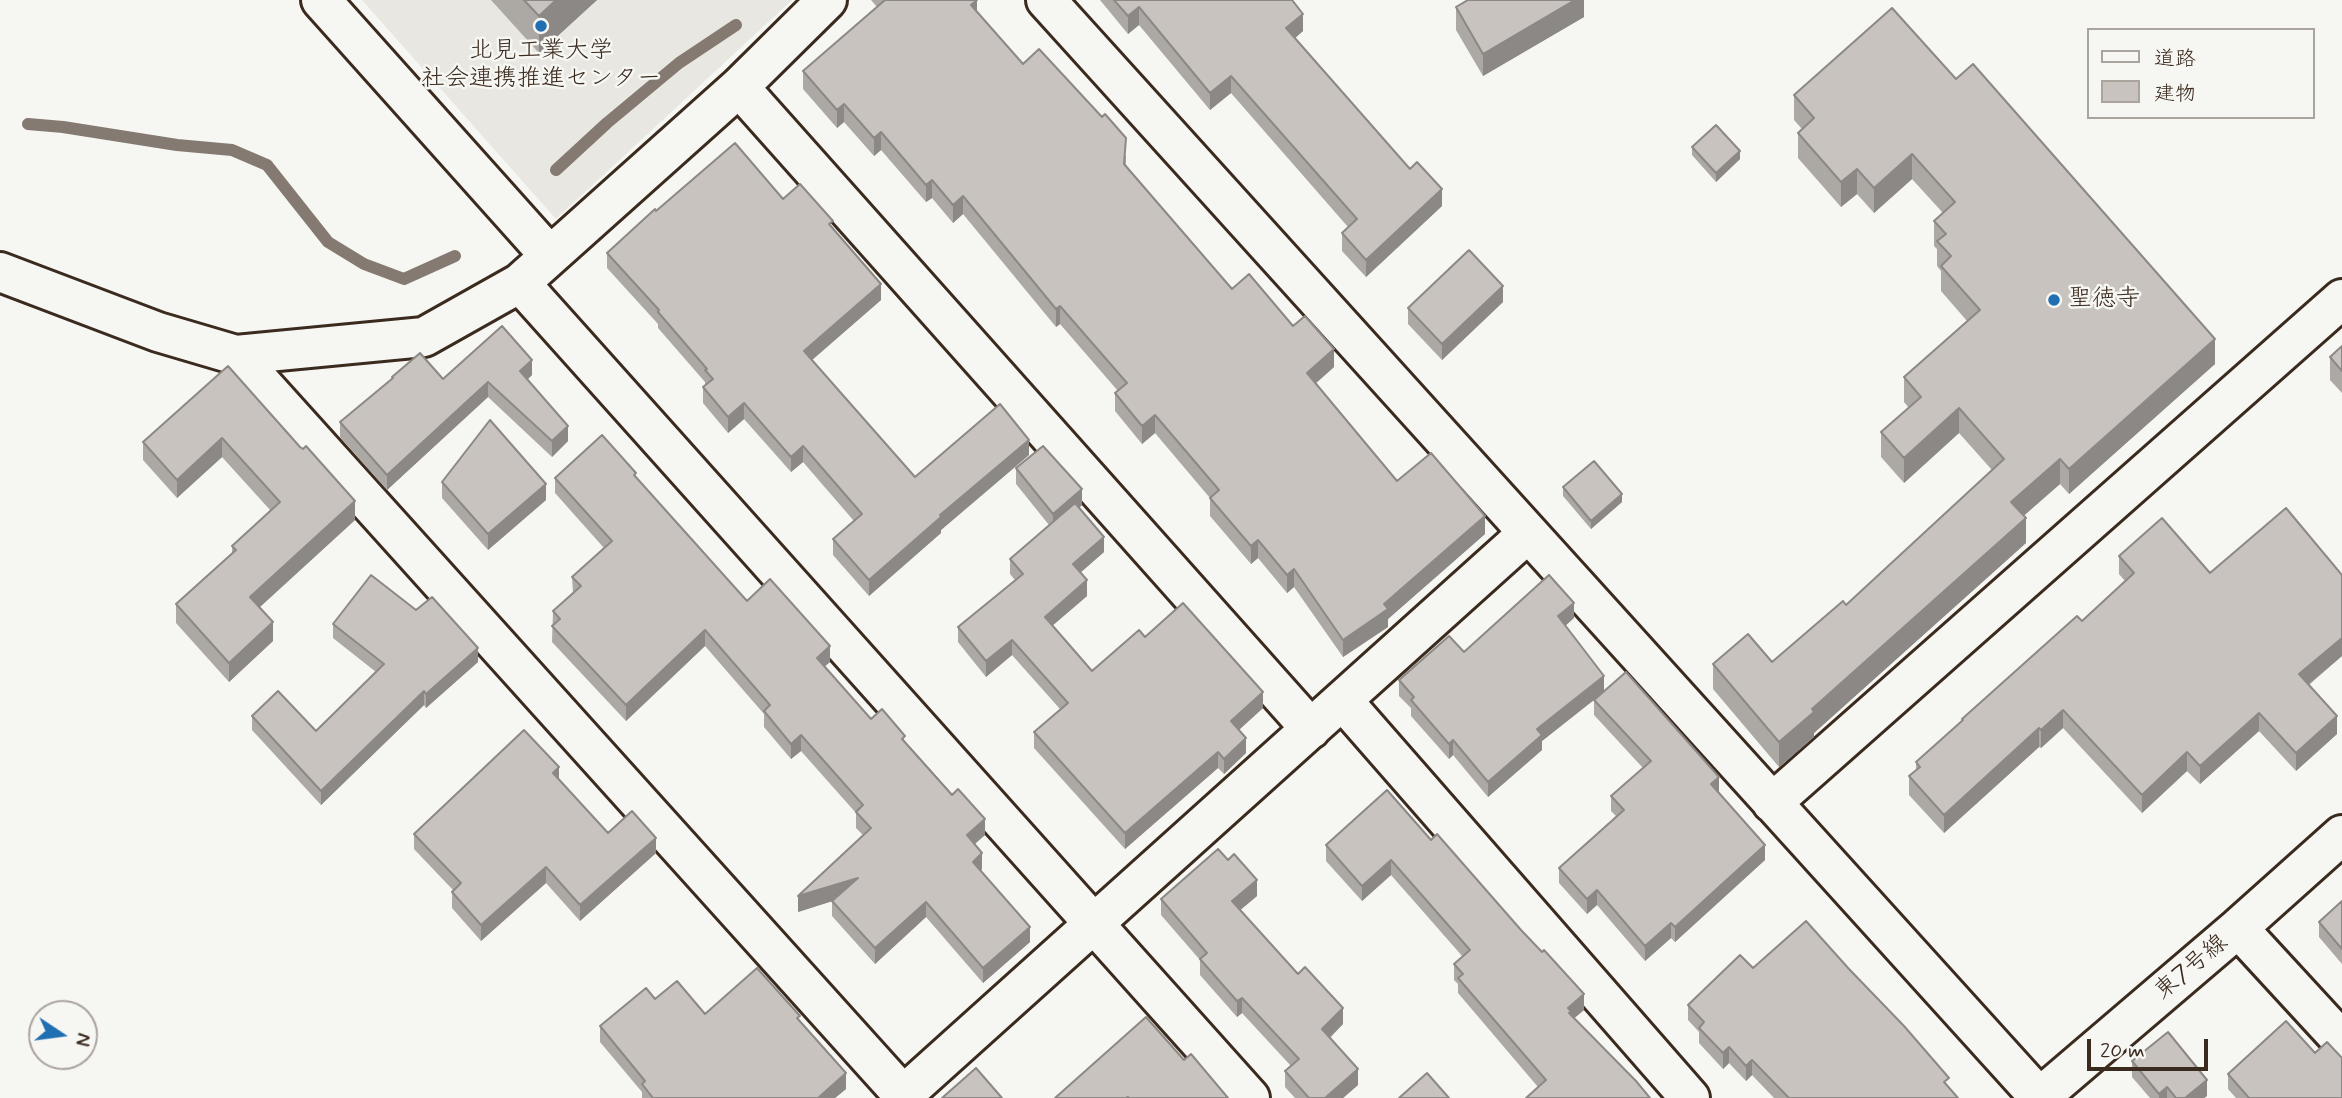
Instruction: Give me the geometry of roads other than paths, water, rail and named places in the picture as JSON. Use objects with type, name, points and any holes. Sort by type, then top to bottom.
[{"type":"street","points":[[321,0],[550,256]]},
{"type":"street","points":[[0,272],[158,332],[236,355],[424,337],[520,283],[739,87],[827,0]]},
{"type":"street","points":[[1046,0],[2040,1098]]},
{"type":"street","points":[[739,87],[1311,729]]},
{"type":"street","points":[[520,283],[1250,1098]]},
{"type":"street","points":[[1772,803],[2342,299]]},
{"type":"street","points":[[236,355],[902,1096],[1528,533]]},
{"type":"street","points":[[1343,701],[1690,1098]]},
{"type":"street","name":"東7号線","points":[[2040,1098],[2342,835]]},
{"type":"street","points":[[2238,928],[2342,1041]]},
{"type":"waterway","points":[[556,170],[679,63],[736,25]]},
{"type":"waterway","points":[[28,124],[232,150],[267,165],[328,242],[364,264],[404,279],[455,256]]},
{"type":"place","name":"北見工業大学 社会連携推進センター","points":[[541,26]]},
{"type":"place","name":"聖徳寺","points":[[2054,300]]}]
